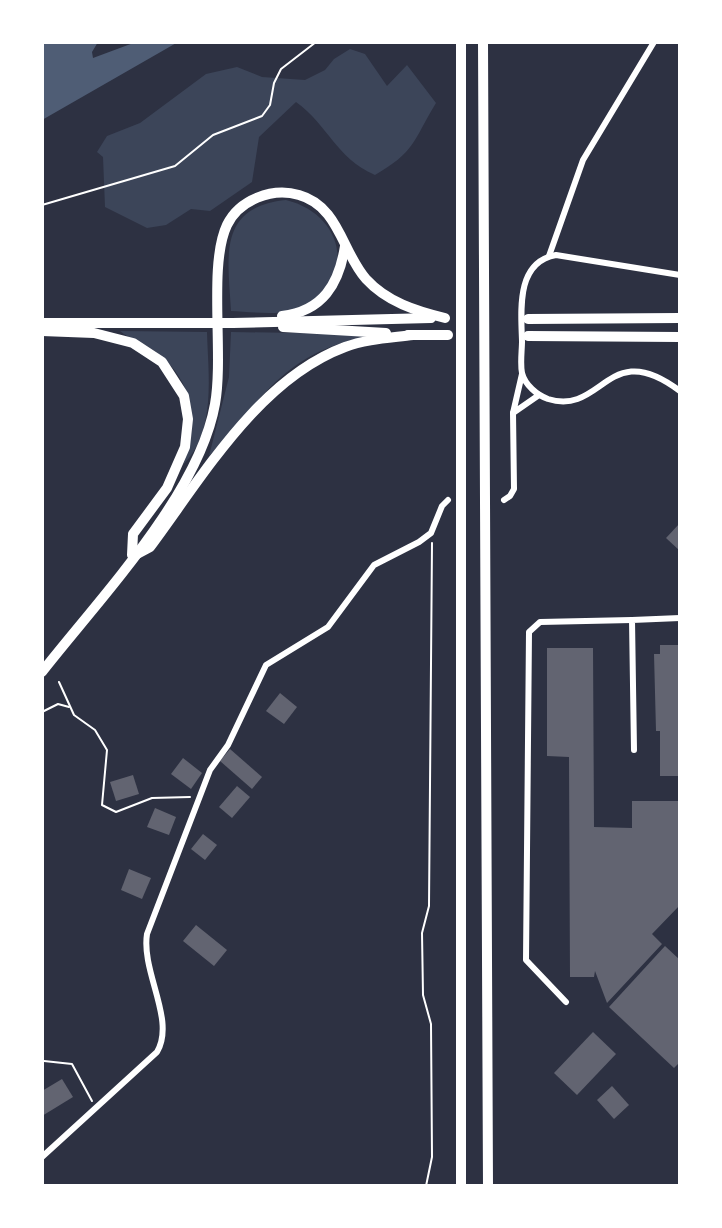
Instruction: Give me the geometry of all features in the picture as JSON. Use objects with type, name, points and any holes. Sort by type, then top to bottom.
[{"type":"highway","points":[[461,42],[461,1186]]},
{"type":"highway","points":[[483,42],[488,1186]]},
{"type":"highway","points":[[42,323],[233,323],[445,318],[424,313],[382,293],[364,276],[331,217],[313,200],[282,192],[257,198],[235,213],[227,225],[222,242],[219,304],[219,341],[216,402],[201,454],[187,482],[42,672]]},
{"type":"highway","points":[[233,323],[290,315],[317,304],[328,293],[339,274],[345,246]]},
{"type":"highway","points":[[528,319],[680,318]]},
{"type":"highway","points":[[233,323],[448,335]]},
{"type":"highway","points":[[42,331],[94,333],[133,343],[162,362],[184,396],[188,419],[185,447],[167,488],[133,534],[132,557]]},
{"type":"highway","points":[[132,557],[150,547],[233,437],[287,379],[309,364],[347,346],[369,340],[413,335]]},
{"type":"highway","points":[[528,336],[680,337]]},
{"type":"street","points":[[504,500],[514,489],[513,414],[522,372],[521,298],[532,269],[549,256],[583,160],[654,42]]},
{"type":"street","points":[[549,256],[680,275]]},
{"type":"street","points":[[522,372],[531,388],[539,395],[561,401],[573,400],[619,373],[633,370],[660,376],[680,391]]},
{"type":"street","points":[[513,414],[539,395]]},
{"type":"street","points":[[42,1157],[158,1052],[162,1044],[162,1019],[149,974],[146,944],[210,770],[228,745],[266,665],[303,645],[335,621],[374,565],[428,536],[448,500]]},
{"type":"street","points":[[566,1002],[526,960],[529,632],[540,622],[680,618]]},
{"type":"street","points":[[632,620],[634,750]]},
{"type":"path","points":[[42,205],[175,166],[212,135],[262,116],[270,105],[281,69],[316,42]]},
{"type":"path","points":[[426,1186],[432,1157],[431,1024],[424,995],[422,933],[429,906],[433,546],[428,536]]},
{"type":"path","points":[[59,682],[74,715],[95,730],[107,750],[102,805],[108,810],[116,812],[169,795],[199,798]]},
{"type":"path","points":[[42,712],[58,704],[70,707]]},
{"type":"path","points":[[44,1061],[72,1064],[95,1108]]},
{"type":"shaded area","points":[[42,42],[98,42],[92,52],[93,58],[136,42],[178,42],[42,120]]},
{"type":"shaded area","points":[[350,49],[365,54],[387,86],[407,65],[436,103],[412,145],[388,167],[375,175],[361,168],[296,102],[259,137],[252,182],[210,211],[191,209],[166,225],[147,228],[105,207],[103,157],[97,152],[107,136],[140,123],[206,74],[237,67],[262,77],[305,80],[325,70],[334,59]]},
{"type":"shaded area","points":[[286,200],[319,217],[330,230],[336,244],[334,275],[325,290],[302,308],[272,313],[231,311],[229,254],[237,224],[248,213],[264,205]]},
{"type":"shaded area","points":[[120,331],[207,332],[209,384],[206,419],[194,451],[183,465],[192,419],[186,390],[169,364],[157,353]]},
{"type":"shaded area","points":[[231,332],[356,334],[366,337],[337,344],[293,367],[260,398],[209,456],[229,377]]},
{"type":"building","points":[[680,523],[680,551],[666,538]]},
{"type":"building","points":[[660,645],[680,645],[680,776],[660,776],[660,731],[656,731],[654,654],[660,654]]},
{"type":"building","points":[[547,648],[593,648],[594,827],[632,828],[632,801],[680,801],[680,905],[652,934],[662,944],[607,1003],[595,971],[594,977],[570,977],[569,757],[547,756]]},
{"type":"building","points":[[280,693],[297,707],[284,724],[266,711]]},
{"type":"building","points":[[230,749],[262,777],[252,789],[220,761]]},
{"type":"building","points":[[183,758],[202,773],[191,789],[171,774]]},
{"type":"building","points":[[133,775],[139,794],[116,801],[110,782]]},
{"type":"building","points":[[237,786],[250,797],[232,818],[219,807]]},
{"type":"building","points":[[155,808],[176,817],[169,835],[147,827]]},
{"type":"building","points":[[203,834],[217,845],[205,860],[191,849]]},
{"type":"building","points":[[129,869],[151,878],[142,899],[121,890]]},
{"type":"building","points":[[196,925],[227,950],[214,966],[183,941]]},
{"type":"building","points":[[665,946],[680,960],[680,1062],[674,1068],[609,1007]]},
{"type":"building","points":[[593,1032],[616,1054],[577,1095],[554,1073]]},
{"type":"building","points":[[62,1079],[73,1097],[42,1116],[42,1091]]},
{"type":"building","points":[[612,1086],[629,1105],[614,1119],[597,1100]]}]
